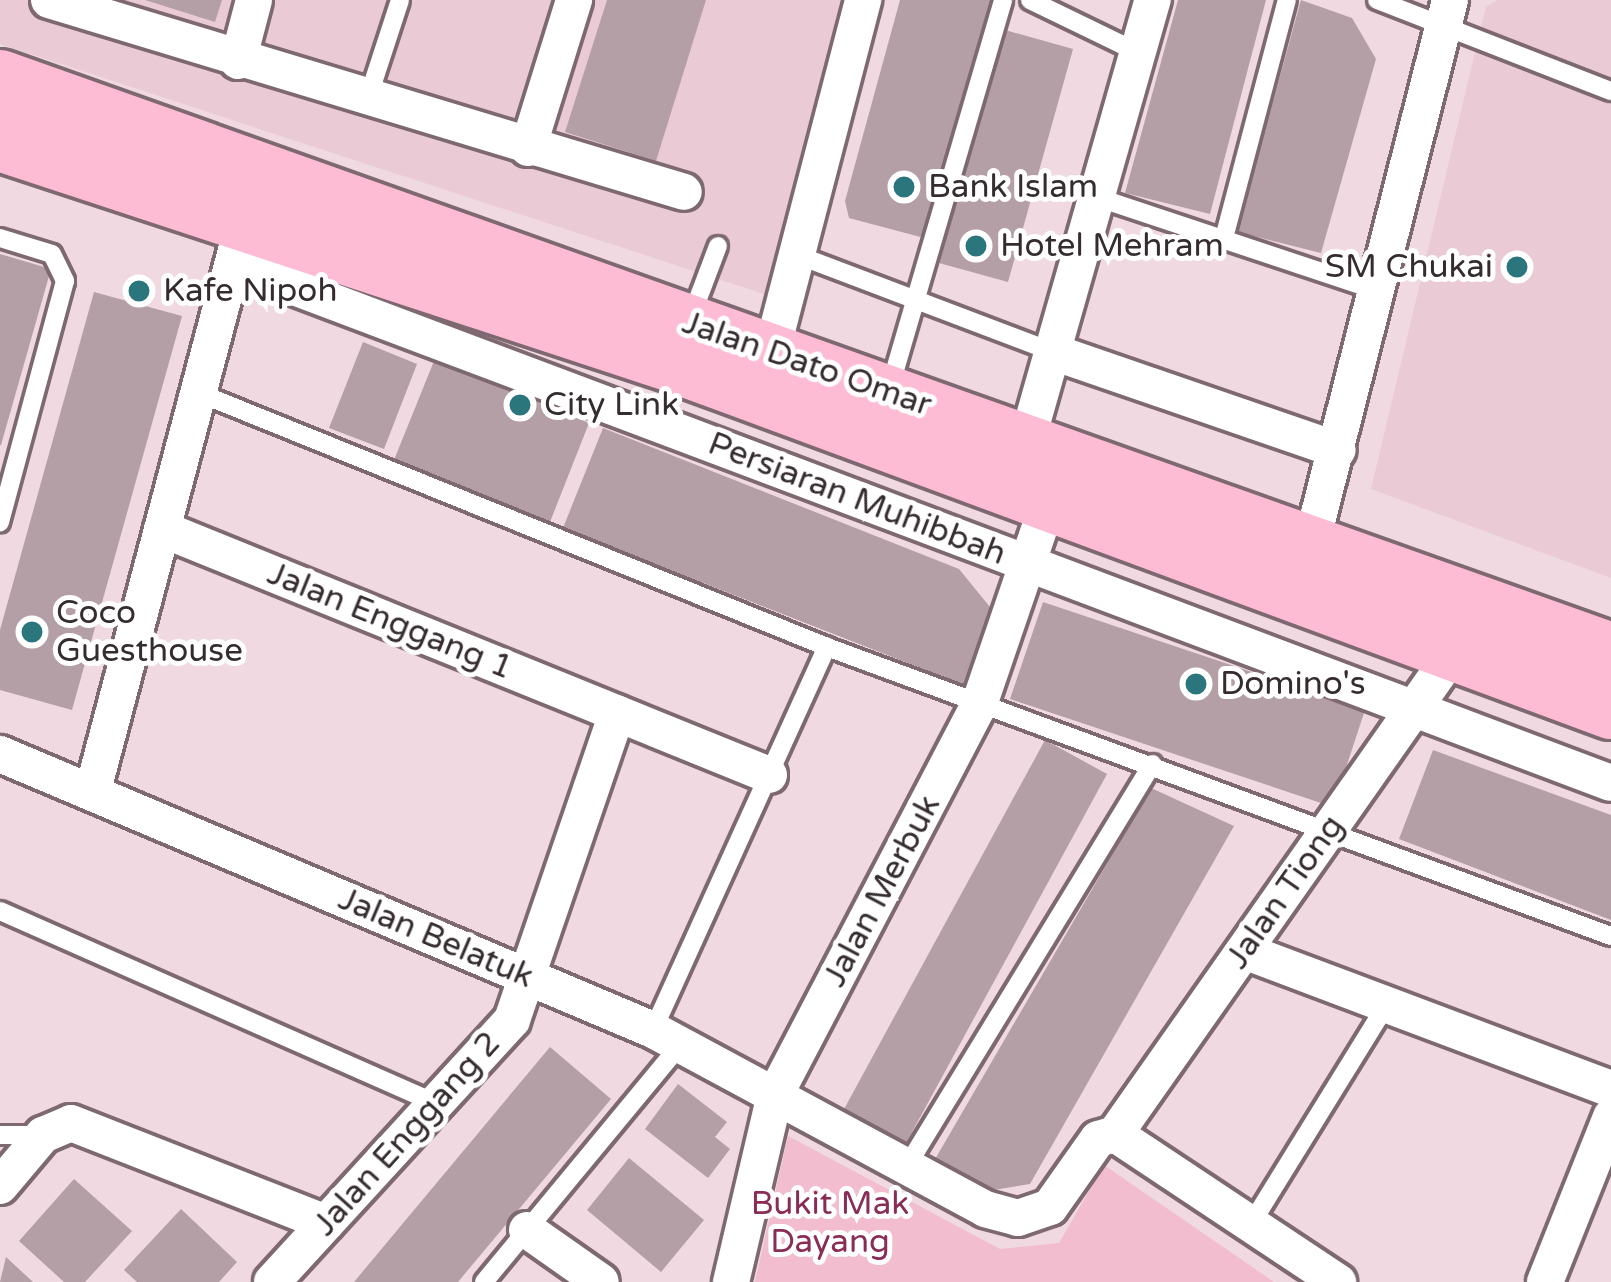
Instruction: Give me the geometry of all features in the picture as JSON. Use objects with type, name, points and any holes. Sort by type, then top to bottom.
[{"type":"highway","name":"Jalan Dato Omar","points":[[0,80],[772,350],[1611,653]]},
{"type":"highway","name":"Jalan Dato Omar","points":[[0,141],[239,243],[678,364],[1611,709]]},
{"type":"street","points":[[49,0],[92,6],[238,61],[684,192]]},
{"type":"street","points":[[238,61],[254,0]]},
{"type":"street","points":[[528,148],[574,0]]},
{"type":"street","points":[[772,350],[862,0]]},
{"type":"street","points":[[1027,441],[1153,0]]},
{"type":"street","points":[[1311,545],[1447,16]]},
{"type":"street","points":[[93,790],[239,243]]},
{"type":"street","name":"Persiaran Muhibbah","points":[[239,243],[1028,563],[1611,783]]},
{"type":"street","points":[[1053,352],[1338,450]]},
{"type":"street","name":"Jalan Merbuk","points":[[730,1282],[775,1095],[979,705],[1048,503]]},
{"type":"street","name":"Jalan Enggang 1","points":[[162,529],[769,775]]},
{"type":"street","name":"Jalan Tiong","points":[[907,1166],[1018,1218],[1050,1207],[1098,1139],[1115,1134],[1455,650]]},
{"type":"street","points":[[527,976],[617,713]]},
{"type":"street","name":"Jalan Belatuk","points":[[0,754],[666,1038],[907,1166]]},
{"type":"street","points":[[1244,951],[1611,1089]]},
{"type":"street","name":"Jalan Enggang 2","points":[[272,1282],[512,1020],[527,976]]},
{"type":"street","points":[[1545,1282],[1611,1118]]},
{"type":"street","points":[[0,1186],[43,1136],[96,1126],[326,1223]]},
{"type":"street","points":[[1115,1134],[1338,1282]]},
{"type":"street","points":[[527,1230],[601,1282]]},
{"type":"lane","points":[[368,99],[400,0]]},
{"type":"lane","points":[[888,392],[922,303],[1003,0]]},
{"type":"lane","points":[[1030,0],[1137,52]]},
{"type":"lane","points":[[1224,238],[1287,0]]},
{"type":"lane","points":[[1377,0],[1447,16],[1609,84]]},
{"type":"lane","points":[[1096,197],[1378,290]]},
{"type":"lane","points":[[0,238],[52,254],[64,281],[0,522]]},
{"type":"lane","points":[[689,322],[718,246]]},
{"type":"lane","points":[[794,254],[1053,352]]},
{"type":"lane","points":[[199,393],[826,647],[1331,826],[1611,936]]},
{"type":"lane","points":[[484,1282],[666,1038],[769,775],[826,647]]},
{"type":"lane","points":[[907,1166],[1152,764]]},
{"type":"lane","points":[[0,911],[436,1103]]},
{"type":"lane","points":[[1251,1224],[1386,1005]]},
{"type":"lane","points":[[0,1135],[43,1136]]},
{"type":"shaded area","points":[[0,0],[861,0],[776,298],[0,44]]},
{"type":"shaded area","name":"SM Chukai","points":[[1498,0],[1611,0],[1611,578],[1371,489],[1486,6]]},
{"type":"green space","name":"Bukit Mak Dayang","points":[[788,1136],[1000,1249],[1059,1243],[1104,1165],[1274,1282],[755,1282]]},
{"type":"building","points":[[145,0],[222,0],[215,22]]},
{"type":"building","points":[[607,0],[706,0],[656,161],[565,132]]},
{"type":"building","points":[[900,0],[994,0],[928,239],[849,218],[845,201]]},
{"type":"building","points":[[1178,0],[1266,0],[1210,214],[1125,193]]},
{"type":"building","points":[[1301,0],[1352,18],[1376,59],[1321,253],[1237,232]]},
{"type":"building","points":[[1005,30],[1073,49],[1008,282],[939,263]]},
{"type":"building","points":[[0,254],[51,269],[1,445],[0,445]]},
{"type":"building","points":[[94,292],[182,316],[72,710],[0,690],[0,630]]},
{"type":"building","points":[[363,342],[417,364],[384,449],[329,428]]},
{"type":"building","points":[[434,361],[589,423],[550,522],[394,460]]},
{"type":"building","points":[[603,428],[959,569],[994,612],[969,687],[563,528]]},
{"type":"building","points":[[1043,602],[1365,710],[1333,807],[1010,699]]},
{"type":"building","points":[[1045,740],[1107,774],[905,1145],[843,1111]]},
{"type":"building","points":[[1433,750],[1611,815],[1611,920],[1399,839]]},
{"type":"building","points":[[1151,788],[1234,826],[1030,1184],[987,1191],[934,1161]]},
{"type":"building","points":[[550,1047],[611,1099],[458,1282],[354,1282]]},
{"type":"building","points":[[678,1084],[727,1122],[715,1137],[730,1149],[708,1178],[645,1129]]},
{"type":"building","points":[[629,1158],[704,1220],[661,1272],[587,1210]]},
{"type":"building","points":[[74,1179],[132,1231],[85,1282],[64,1282],[19,1241]]},
{"type":"building","points":[[181,1209],[237,1262],[219,1282],[137,1282],[124,1270]]},
{"type":"building","points":[[6,1257],[33,1282],[0,1282]]},
{"type":"place","name":"Bank Islam","points":[[904,187]]},
{"type":"place","name":"Hotel Mehram","points":[[976,246]]},
{"type":"place","name":"SM Chukai","points":[[1517,267]]},
{"type":"place","name":"Kafe Nipoh","points":[[139,291]]},
{"type":"place","name":"City Link","points":[[520,405]]},
{"type":"place","name":"Coco Guesthouse","points":[[32,632]]},
{"type":"place","name":"Domino's","points":[[1196,684]]}]
